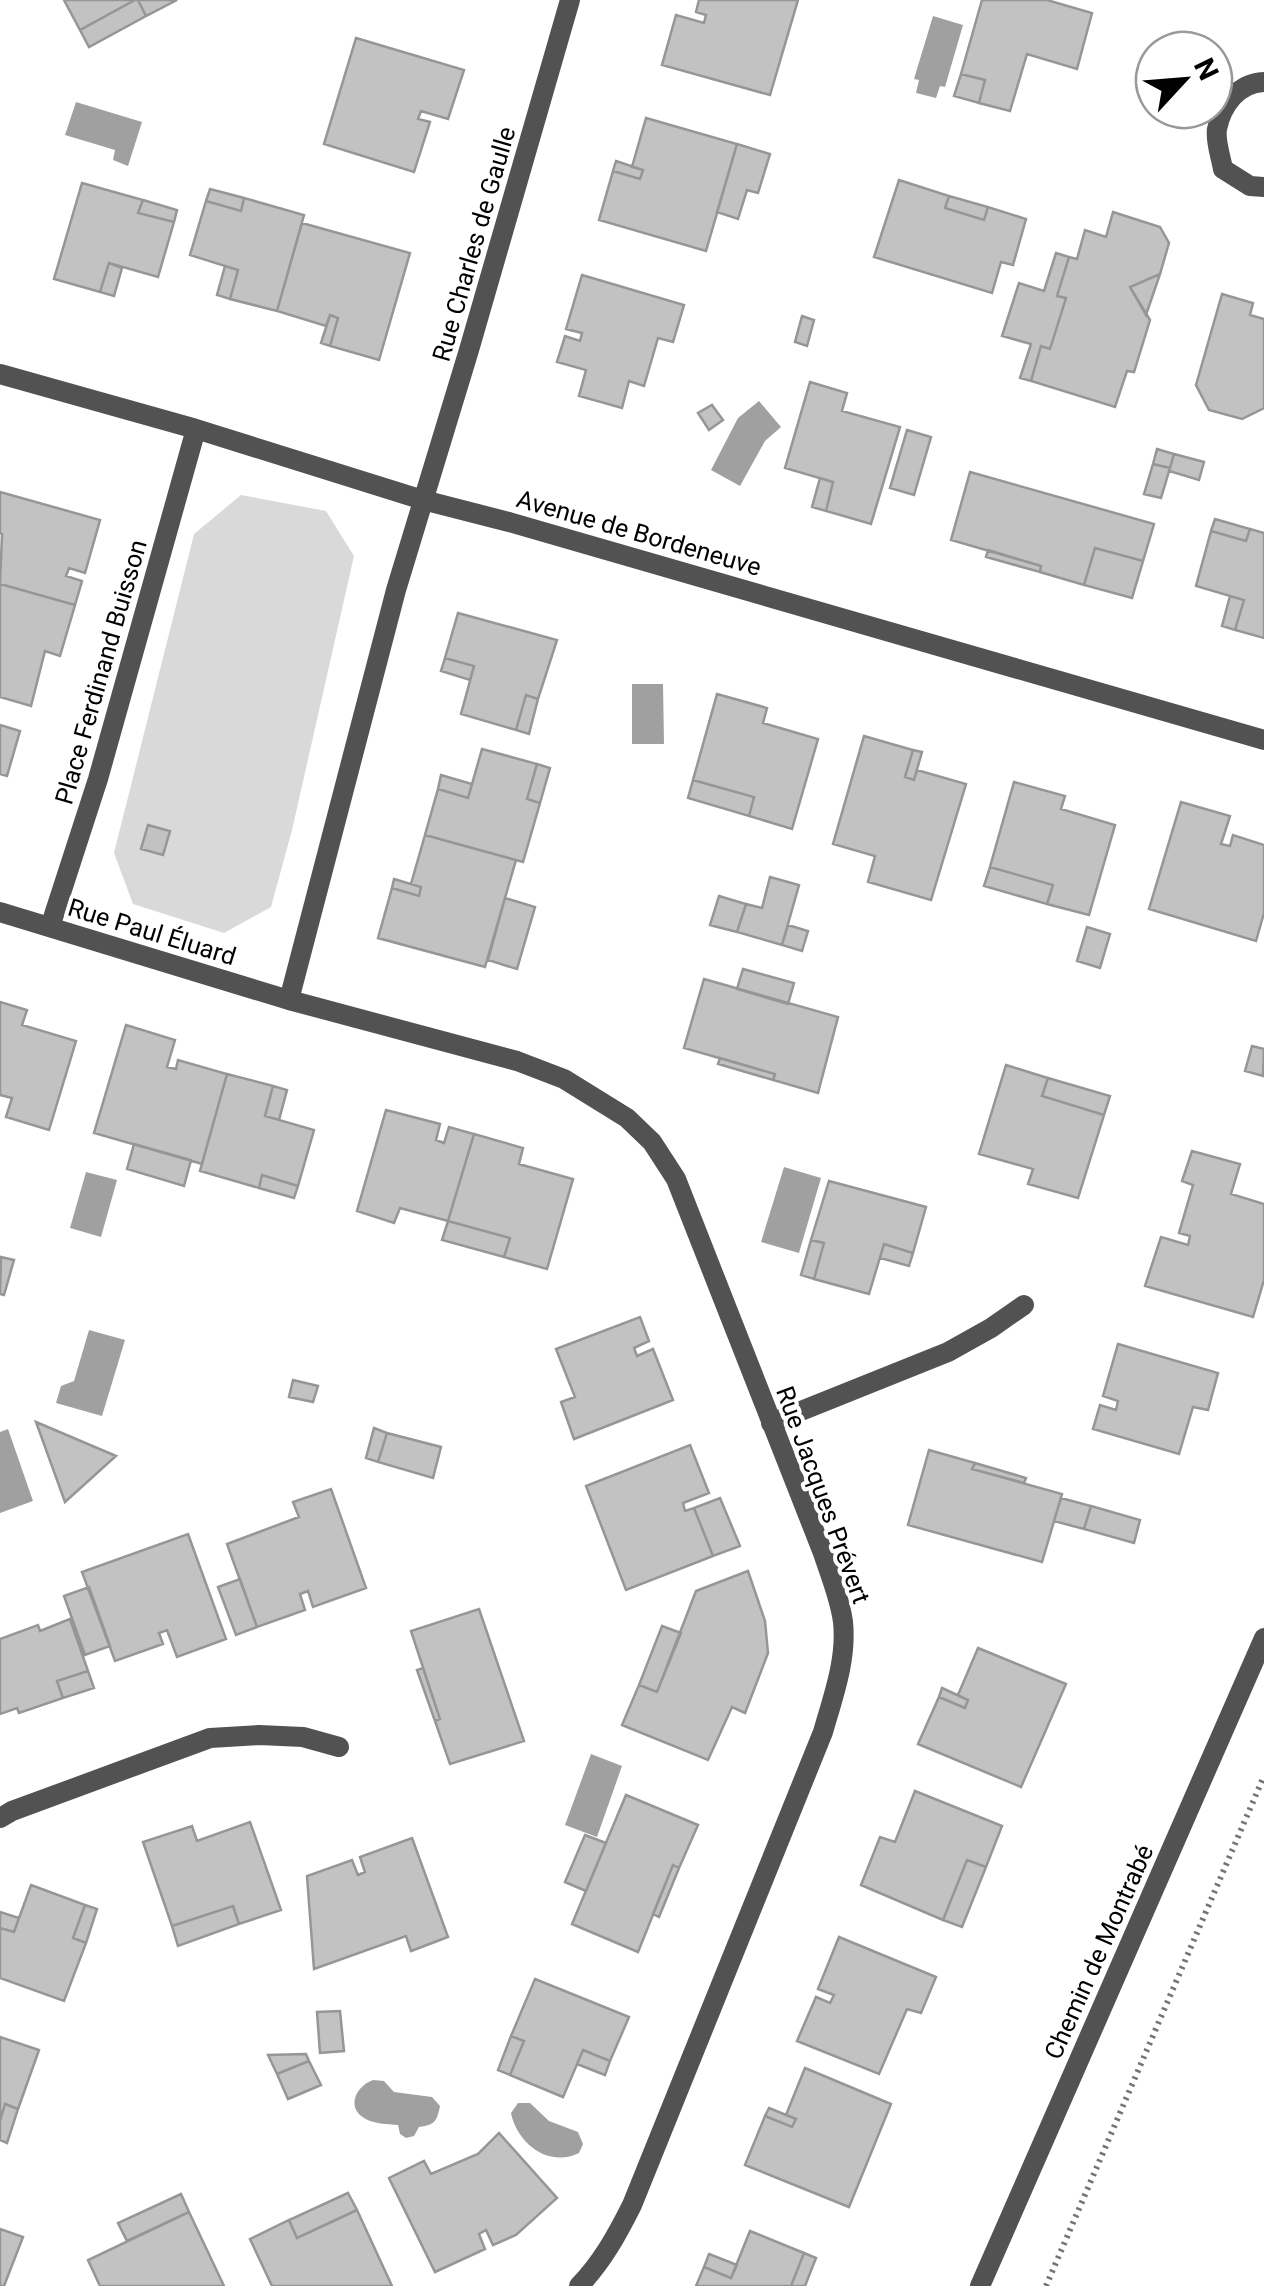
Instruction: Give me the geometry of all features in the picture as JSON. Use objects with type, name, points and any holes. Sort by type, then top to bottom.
[{"type":"street","name":"Rue Charles de Gaulle","points":[[423,500],[570,0]]},
{"type":"street","points":[[1264,82],[1252,82],[1230,98],[1216,132],[1223,169],[1250,186],[1264,187]]},
{"type":"street","name":"Avenue de Bordeneuve","points":[[0,374],[196,429],[423,500],[1264,740]]},
{"type":"street","name":"Place Ferdinand Buisson","points":[[50,927],[98,779],[196,429]]},
{"type":"street","points":[[289,1000],[423,500]]},
{"type":"street","name":"Rue Paul Éluard","points":[[0,912],[289,1000]]},
{"type":"street","name":"Rue Jacques Prévert","points":[[289,1000],[517,1061],[564,1080],[627,1118],[652,1142],[676,1179],[836,1592],[844,1624],[836,1688],[823,1732],[632,2205],[614,2242],[579,2286]]},
{"type":"street","points":[[771,1423],[948,1352],[1024,1305]]},
{"type":"street","name":"Chemin de Montrabé","points":[[980,2286],[1264,1638]]},
{"type":"street","points":[[0,1818],[210,1738],[304,1737],[339,1747]]},
{"type":"path","points":[[1046,2286],[1264,1776]]},
{"type":"shaded area","points":[[933,16],[963,25],[945,87],[940,86],[936,98],[916,93],[919,80],[914,79]]},
{"type":"shaded area","points":[[76,102],[142,122],[128,166],[113,160],[115,150],[65,135]]},
{"type":"shaded area","points":[[759,401],[781,427],[765,441],[740,486],[711,470],[738,418]]},
{"type":"shaded area","points":[[241,495],[326,511],[354,556],[271,907],[224,933],[133,904],[114,853],[194,534]]},
{"type":"shaded area","points":[[632,684],[663,684],[664,744],[632,744]]},
{"type":"shaded area","points":[[784,1167],[821,1178],[799,1253],[761,1242]]},
{"type":"shaded area","points":[[86,1172],[117,1180],[101,1237],[70,1228]]},
{"type":"shaded area","points":[[89,1330],[125,1340],[102,1416],[56,1403],[61,1386],[74,1381]]},
{"type":"shaded area","points":[[8,1429],[33,1501],[0,1513],[0,1432]]},
{"type":"shaded area","points":[[591,1754],[622,1766],[597,1837],[565,1825]]},
{"type":"shaded area","points":[[373,2080],[384,2081],[394,2092],[432,2097],[440,2106],[436,2119],[406,2138],[400,2134],[398,2125],[364,2118],[355,2108],[355,2097]]},
{"type":"shaded area","points":[[518,2103],[530,2103],[549,2121],[578,2132],[583,2144],[579,2153],[567,2157],[545,2155],[527,2143],[511,2113]]},
{"type":"building","points":[[64,0],[135,0],[80,30]]},
{"type":"building","points":[[135,0],[146,16],[89,47],[80,30]]},
{"type":"building","points":[[138,0],[177,0],[146,16]]},
{"type":"building","points":[[699,0],[798,0],[770,95],[662,65],[676,15],[704,23],[706,15],[696,12]]},
{"type":"building","points":[[982,0],[1047,0],[1092,13],[1077,69],[1027,54],[1010,111],[979,103],[985,80],[961,74]]},
{"type":"building","points":[[356,38],[464,70],[448,119],[421,111],[418,119],[430,122],[414,172],[324,144]]},
{"type":"building","points":[[961,74],[985,80],[979,103],[954,96]]},
{"type":"building","points":[[646,118],[737,144],[706,251],[599,220],[613,171],[640,179],[643,170],[632,167]]},
{"type":"building","points":[[737,144],[770,154],[758,193],[747,190],[738,219],[717,212]]},
{"type":"building","points":[[616,161],[643,170],[640,179],[613,171]]},
{"type":"building","points":[[899,180],[949,196],[945,208],[984,220],[988,207],[1026,219],[1013,265],[1001,262],[992,293],[874,257]]},
{"type":"building","points":[[82,183],[143,200],[138,213],[174,222],[158,277],[109,263],[100,292],[54,279]]},
{"type":"building","points":[[210,189],[244,198],[241,211],[206,201]]},
{"type":"building","points":[[949,196],[988,207],[984,220],[945,208]]},
{"type":"building","points":[[244,198],[304,215],[277,311],[230,299],[238,270],[190,255],[206,201],[241,211]]},
{"type":"building","points":[[143,200],[177,210],[174,222],[138,213]]},
{"type":"building","points":[[1113,212],[1160,227],[1169,243],[1160,274],[1130,287],[1150,320],[1134,372],[1127,371],[1115,407],[1031,381],[1041,346],[1050,349],[1066,298],[1057,296],[1069,257],[1077,259],[1085,230],[1106,237]]},
{"type":"building","points":[[302,223],[410,253],[379,360],[330,346],[338,318],[330,315],[326,326],[277,311]]},
{"type":"building","points":[[1056,253],[1069,257],[1057,296],[1066,298],[1050,349],[1041,346],[1031,381],[1020,378],[1031,344],[1002,336],[1019,283],[1044,291]]},
{"type":"building","points":[[109,263],[122,268],[114,296],[100,292]]},
{"type":"building","points":[[225,266],[238,270],[230,299],[217,295]]},
{"type":"building","points":[[1160,274],[1146,315],[1130,287]]},
{"type":"building","points":[[582,275],[684,305],[673,342],[658,338],[644,386],[629,381],[622,408],[579,396],[586,370],[557,362],[565,336],[580,341],[582,333],[566,329]]},
{"type":"building","points":[[1222,294],[1253,303],[1250,315],[1264,319],[1264,408],[1242,419],[1209,410],[1196,385]]},
{"type":"building","points":[[330,315],[338,318],[330,346],[321,343]]},
{"type":"building","points":[[802,316],[814,320],[807,346],[795,342]]},
{"type":"building","points":[[810,382],[847,393],[842,411],[900,427],[871,524],[826,511],[833,482],[785,468]]},
{"type":"building","points":[[712,405],[723,420],[709,430],[698,413]]},
{"type":"building","points":[[907,430],[931,437],[914,495],[890,488]]},
{"type":"building","points":[[1157,449],[1174,454],[1170,468],[1153,464]]},
{"type":"building","points":[[1174,454],[1204,462],[1199,480],[1169,471]]},
{"type":"building","points":[[1153,464],[1170,468],[1161,498],[1144,494]]},
{"type":"building","points":[[970,472],[1154,524],[1143,561],[1095,548],[1084,585],[1040,572],[1041,566],[951,540]]},
{"type":"building","points":[[820,478],[833,482],[826,511],[812,507]]},
{"type":"building","points":[[0,492],[100,520],[85,573],[69,568],[66,576],[82,581],[75,605],[0,584]]},
{"type":"building","points":[[1215,519],[1250,529],[1246,541],[1211,531]]},
{"type":"building","points":[[1250,529],[1264,533],[1264,638],[1235,630],[1244,600],[1196,586],[1211,531],[1246,541]]},
{"type":"building","points":[[1095,548],[1143,561],[1132,598],[1084,585]]},
{"type":"building","points":[[988,550],[1041,566],[1040,572],[986,557]]},
{"type":"building","points":[[0,584],[75,605],[60,656],[45,651],[31,706],[0,697]]},
{"type":"building","points":[[1230,596],[1244,600],[1235,630],[1222,626]]},
{"type":"building","points":[[458,613],[557,640],[538,699],[526,695],[516,730],[461,714],[474,666],[445,658]]},
{"type":"building","points":[[445,658],[474,666],[470,680],[441,671]]},
{"type":"building","points":[[717,694],[767,708],[763,723],[818,739],[792,829],[749,816],[754,797],[693,780]]},
{"type":"building","points":[[526,695],[538,699],[529,734],[516,730]]},
{"type":"building","points":[[0,725],[20,731],[7,776],[0,774]]},
{"type":"building","points":[[864,736],[913,750],[905,777],[914,780],[917,770],[966,784],[931,900],[868,882],[875,856],[833,844]]},
{"type":"building","points":[[482,749],[537,764],[527,799],[540,803],[523,862],[425,835],[438,789],[468,798]]},
{"type":"building","points":[[913,750],[922,752],[914,780],[905,777]]},
{"type":"building","points":[[537,764],[550,768],[540,803],[527,799]]},
{"type":"building","points":[[441,775],[472,784],[468,798],[438,789]]},
{"type":"building","points":[[693,780],[754,797],[749,816],[688,798]]},
{"type":"building","points":[[1014,782],[1065,796],[1061,809],[1115,825],[1089,915],[1047,904],[1053,885],[990,867]]},
{"type":"building","points":[[1181,802],[1230,816],[1221,844],[1230,846],[1233,835],[1264,845],[1264,913],[1256,941],[1149,909]]},
{"type":"building","points":[[148,825],[170,831],[163,855],[141,849]]},
{"type":"building","points":[[425,835],[516,860],[485,967],[378,938],[392,888],[419,896],[421,887],[411,884]]},
{"type":"building","points":[[990,867],[1053,885],[1047,904],[984,886]]},
{"type":"building","points":[[770,877],[799,885],[782,945],[737,932],[746,904],[762,908]]},
{"type":"building","points":[[394,879],[421,887],[419,896],[392,888]]},
{"type":"building","points":[[719,896],[746,904],[737,932],[710,925]]},
{"type":"building","points":[[505,898],[535,907],[517,969],[488,960]]},
{"type":"building","points":[[788,925],[808,931],[802,951],[782,945]]},
{"type":"building","points":[[1087,927],[1110,934],[1100,968],[1077,961]]},
{"type":"building","points":[[743,969],[794,983],[788,1004],[737,989]]},
{"type":"building","points":[[704,979],[838,1017],[818,1093],[773,1080],[775,1074],[684,1048]]},
{"type":"building","points":[[0,1002],[27,1010],[22,1025],[76,1041],[49,1130],[6,1117],[12,1098],[0,1095]]},
{"type":"building","points":[[126,1025],[175,1040],[167,1067],[176,1069],[178,1060],[227,1074],[202,1164],[94,1133]]},
{"type":"building","points":[[1252,1046],[1264,1049],[1263,1076],[1245,1071]]},
{"type":"building","points":[[720,1058],[775,1074],[773,1080],[718,1064]]},
{"type":"building","points":[[1006,1065],[1048,1078],[1042,1096],[1104,1115],[1078,1198],[1028,1184],[1033,1169],[979,1154]]},
{"type":"building","points":[[227,1074],[273,1086],[265,1116],[314,1130],[298,1186],[262,1175],[259,1188],[200,1171]]},
{"type":"building","points":[[1048,1078],[1110,1096],[1104,1115],[1042,1096]]},
{"type":"building","points":[[273,1086],[287,1090],[279,1120],[265,1116]]},
{"type":"building","points":[[386,1110],[440,1124],[436,1140],[444,1143],[449,1127],[474,1134],[448,1221],[400,1208],[394,1223],[357,1211]]},
{"type":"building","points":[[474,1134],[523,1148],[519,1164],[573,1179],[547,1269],[504,1257],[510,1238],[448,1221]]},
{"type":"building","points":[[134,1144],[191,1160],[184,1186],[127,1169]]},
{"type":"building","points":[[1192,1151],[1240,1164],[1231,1194],[1264,1204],[1264,1280],[1253,1317],[1145,1286],[1161,1237],[1188,1245],[1190,1236],[1179,1233],[1193,1185],[1182,1181]]},
{"type":"building","points":[[262,1175],[298,1186],[294,1198],[259,1188]]},
{"type":"building","points":[[829,1181],[926,1207],[913,1253],[884,1244],[869,1294],[814,1279],[824,1243],[811,1240]]},
{"type":"building","points":[[448,1221],[510,1238],[504,1257],[442,1240]]},
{"type":"building","points":[[811,1240],[824,1243],[814,1279],[801,1275]]},
{"type":"building","points":[[884,1244],[913,1253],[909,1266],[880,1258]]},
{"type":"building","points":[[1,1257],[14,1260],[4,1295],[0,1294]]},
{"type":"building","points":[[640,1317],[649,1341],[634,1348],[637,1356],[653,1349],[673,1400],[574,1439],[561,1402],[575,1397],[556,1349]]},
{"type":"building","points":[[1118,1344],[1218,1373],[1208,1410],[1193,1407],[1179,1454],[1093,1429],[1100,1405],[1116,1410],[1118,1401],[1103,1396]]},
{"type":"building","points":[[293,1380],[318,1386],[313,1402],[289,1397]]},
{"type":"building","points":[[36,1422],[116,1456],[65,1502]]},
{"type":"building","points":[[374,1428],[387,1433],[378,1462],[366,1458]]},
{"type":"building","points":[[387,1433],[441,1447],[433,1478],[378,1462]]},
{"type":"building","points":[[690,1445],[709,1493],[683,1503],[685,1511],[694,1508],[713,1556],[626,1590],[586,1486]]},
{"type":"building","points":[[929,1450],[975,1463],[972,1469],[1062,1494],[1042,1562],[908,1525]]},
{"type":"building","points":[[975,1463],[1026,1478],[1024,1483],[972,1469]]},
{"type":"building","points":[[331,1489],[366,1588],[313,1607],[308,1591],[300,1594],[305,1610],[257,1627],[227,1544],[299,1517],[293,1502]]},
{"type":"building","points":[[720,1498],[740,1546],[713,1556],[694,1508]]},
{"type":"building","points":[[1061,1498],[1091,1506],[1084,1529],[1054,1521]]},
{"type":"building","points":[[1091,1506],[1140,1520],[1134,1543],[1084,1529]]},
{"type":"building","points":[[188,1534],[226,1639],[177,1657],[167,1630],[159,1633],[163,1644],[115,1661],[82,1572]]},
{"type":"building","points":[[748,1571],[765,1621],[768,1653],[745,1713],[732,1707],[708,1760],[622,1725],[639,1685],[657,1692],[696,1591]]},
{"type":"building","points":[[240,1579],[257,1627],[236,1635],[218,1587]]},
{"type":"building","points":[[89,1587],[110,1646],[85,1655],[64,1596]]},
{"type":"building","points":[[479,1609],[524,1741],[450,1764],[435,1721],[440,1719],[411,1631]]},
{"type":"building","points":[[70,1619],[88,1671],[57,1681],[63,1698],[19,1713],[17,1708],[0,1714],[0,1639],[38,1625],[40,1631]]},
{"type":"building","points":[[662,1626],[681,1633],[657,1692],[639,1685]]},
{"type":"building","points":[[978,1648],[1066,1684],[1021,1787],[918,1744],[939,1697],[965,1708],[968,1700],[958,1695]]},
{"type":"building","points":[[423,1668],[440,1719],[435,1721],[417,1670]]},
{"type":"building","points":[[88,1671],[94,1688],[63,1698],[57,1681]]},
{"type":"building","points":[[942,1688],[968,1700],[965,1708],[939,1697]]},
{"type":"building","points":[[915,1791],[1002,1826],[986,1867],[967,1860],[943,1920],[861,1885],[880,1837],[895,1842]]},
{"type":"building","points":[[626,1795],[698,1825],[679,1868],[673,1865],[638,1952],[572,1924]]},
{"type":"building","points":[[250,1822],[281,1910],[239,1924],[233,1906],[172,1926],[143,1842],[192,1826],[197,1841]]},
{"type":"building","points":[[585,1835],[606,1843],[586,1891],[565,1882]]},
{"type":"building","points":[[412,1838],[448,1937],[411,1951],[406,1936],[314,1969],[307,1876],[352,1860],[358,1875],[365,1872],[360,1857]]},
{"type":"building","points":[[967,1860],[986,1867],[962,1927],[943,1920]]},
{"type":"building","points":[[673,1865],[679,1868],[659,1917],[653,1914]]},
{"type":"building","points":[[31,1885],[85,1905],[73,1938],[86,1943],[64,2001],[0,1978],[0,1928],[14,1932]]},
{"type":"building","points":[[85,1905],[97,1909],[86,1943],[73,1938]]},
{"type":"building","points":[[233,1906],[239,1924],[178,1946],[172,1926]]},
{"type":"building","points":[[0,1912],[19,1918],[14,1932],[0,1928]]},
{"type":"building","points":[[839,1937],[936,1977],[921,2013],[907,2009],[879,2074],[797,2041],[816,1997],[830,2003],[834,1995],[818,1989]]},
{"type":"building","points":[[535,1979],[629,2017],[610,2061],[583,2050],[563,2097],[510,2075],[524,2041],[511,2036]]},
{"type":"building","points":[[340,2011],[344,2051],[320,2053],[317,2012]]},
{"type":"building","points":[[511,2036],[524,2041],[510,2075],[498,2070]]},
{"type":"building","points":[[0,2037],[39,2050],[18,2109],[5,2104],[0,2121]]},
{"type":"building","points":[[583,2050],[610,2061],[605,2075],[577,2064]]},
{"type":"building","points":[[306,2054],[309,2061],[277,2074],[268,2055]]},
{"type":"building","points":[[309,2061],[321,2085],[288,2099],[277,2074]]},
{"type":"building","points":[[805,2068],[891,2104],[849,2207],[745,2165],[765,2116],[792,2127],[796,2119],[786,2115]]},
{"type":"building","points":[[5,2104],[18,2109],[7,2143],[0,2140]]},
{"type":"building","points":[[769,2108],[796,2119],[792,2127],[765,2116]]},
{"type":"building","points":[[499,2133],[557,2198],[516,2235],[493,2245],[486,2230],[479,2234],[485,2249],[435,2272],[389,2178],[424,2161],[431,2174],[478,2154]]},
{"type":"building","points":[[348,2193],[357,2210],[297,2238],[289,2220]]},
{"type":"building","points":[[181,2194],[189,2212],[127,2241],[118,2223]]},
{"type":"building","points":[[357,2210],[392,2286],[272,2286],[250,2239],[289,2220],[297,2238]]},
{"type":"building","points":[[189,2212],[224,2286],[100,2286],[88,2260]]},
{"type":"building","points":[[0,2229],[23,2237],[4,2286],[0,2286]]},
{"type":"building","points":[[750,2231],[804,2253],[791,2286],[696,2286],[704,2267],[731,2278]]},
{"type":"building","points":[[804,2253],[816,2258],[805,2286],[791,2286]]},
{"type":"building","points":[[709,2254],[737,2265],[731,2278],[704,2267]]}]
